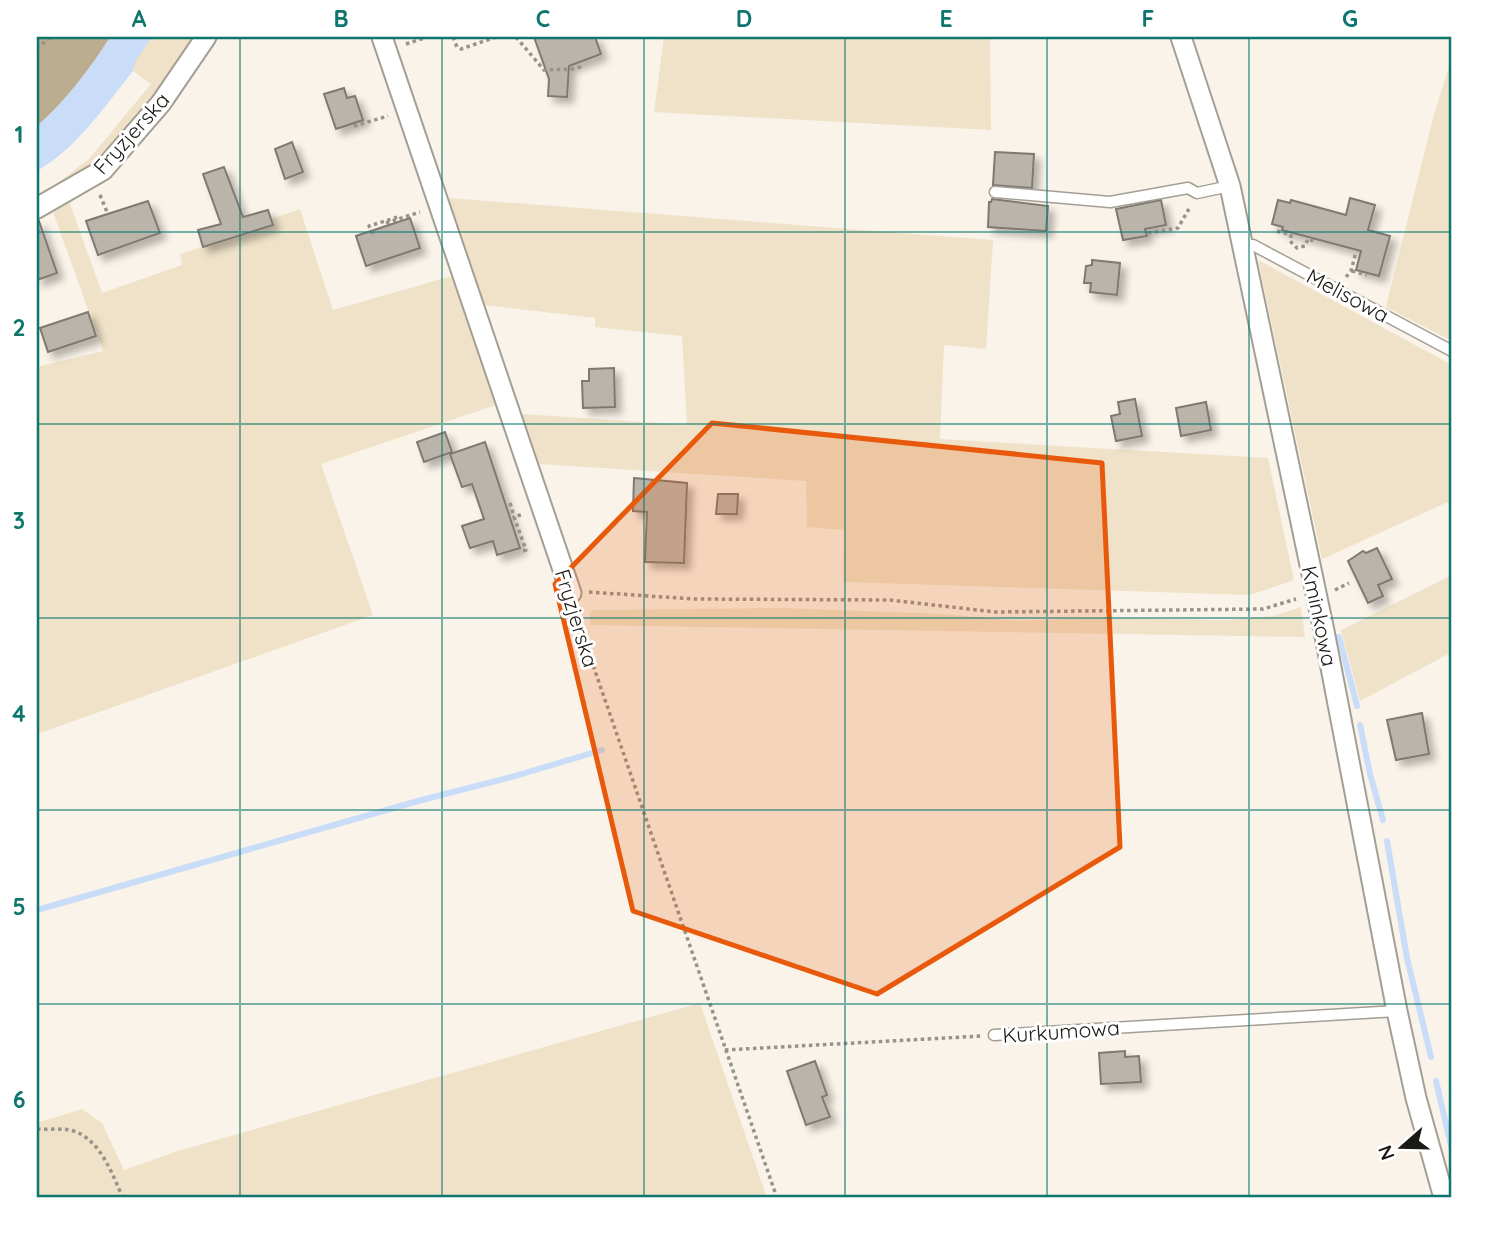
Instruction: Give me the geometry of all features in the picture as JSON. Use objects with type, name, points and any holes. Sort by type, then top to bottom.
[{"type":"street","name":"Fryzjerska","points":[[37,208],[103,170],[161,103],[206,37]]},
{"type":"street","name":"Fryzjerska","points":[[382,37],[571,593]]},
{"type":"street","name":"Kminkowa","points":[[1181,37],[1230,186],[1315,593],[1397,1011],[1416,1098],[1444,1198]]},
{"type":"lane","points":[[995,192],[1110,202],[1188,188],[1198,193],[1230,186]]},
{"type":"lane","name":"Melisowa","points":[[1242,246],[1253,245],[1452,351]]},
{"type":"lane","name":"Kurkumowa","points":[[994,1035],[1397,1011]]},
{"type":"path","points":[[37,49],[50,37]]},
{"type":"path","points":[[453,37],[457,47],[461,49],[496,37]]},
{"type":"path","points":[[516,37],[544,70],[572,69],[580,66],[579,63]]},
{"type":"path","points":[[354,126],[407,110]]},
{"type":"path","points":[[386,223],[438,205]]},
{"type":"path","points":[[1148,233],[1178,228],[1191,205]]},
{"type":"path","points":[[373,234],[369,226],[411,215]]},
{"type":"path","points":[[1277,231],[1291,234],[1290,242],[1297,247],[1305,246],[1308,239],[1313,241]]},
{"type":"path","points":[[1354,260],[1356,252]]},
{"type":"path","points":[[1352,271],[1367,275]]},
{"type":"path","points":[[510,503],[526,550],[523,551]]},
{"type":"path","points":[[514,517],[541,508]]},
{"type":"path","points":[[571,593],[597,591],[694,598],[890,600],[995,612],[1263,609],[1315,593]]},
{"type":"path","name":"Fryzjerska","points":[[571,593],[576,623],[777,1198]]},
{"type":"path","name":"Kurkumowa","points":[[725,1050],[994,1035]]},
{"type":"path","points":[[37,1129],[73,1131],[90,1141],[106,1161],[122,1198]]},
{"type":"highlighted area","points":[[712,423],[1102,463],[1120,847],[877,994],[633,911],[555,584]]},
{"type":"shaded area","points":[[37,37],[110,37],[76,84],[37,126]]},
{"type":"shaded area","points":[[152,37],[197,37],[142,116],[99,163],[49,190],[89,159],[151,84],[133,71],[136,60]]},
{"type":"shaded area","points":[[664,37],[990,37],[991,130],[654,112]]},
{"type":"shaded area","points":[[1452,56],[1452,341],[1386,307],[1433,118]]},
{"type":"shaded area","points":[[448,198],[993,240],[986,349],[944,345],[940,439],[1268,458],[1294,580],[1250,595],[843,582],[844,530],[807,527],[806,481],[539,464],[522,414],[687,425],[682,336],[595,327],[595,318],[485,305],[480,299]]},
{"type":"shaded area","points":[[69,201],[102,293],[182,265],[180,254],[272,226],[271,219],[300,209],[333,310],[452,276],[499,404],[321,464],[373,615],[37,734],[37,367],[103,351],[53,212]]},
{"type":"shaded area","points":[[1258,260],[1452,365],[1452,516],[1448,502],[1322,559]]},
{"type":"shaded area","points":[[1452,575],[1452,652],[1360,701],[1341,630]]},
{"type":"shaded area","points":[[1301,607],[1305,637],[590,625],[590,613],[594,610],[783,608],[944,614],[1019,621],[1090,618],[1228,620],[1274,616]]},
{"type":"shaded area","points":[[700,1003],[767,1198],[37,1198],[37,1123],[82,1109],[102,1123],[124,1170],[178,1151]]},
{"type":"water","points":[[110,37],[152,37],[136,60],[133,71],[90,125],[65,150],[37,171],[37,126],[76,84]]},
{"type":"building","points":[[534,37],[595,37],[601,54],[569,66],[567,97],[548,96],[549,79]]},
{"type":"building","points":[[344,88],[347,98],[355,96],[363,120],[336,129],[324,94]]},
{"type":"building","points":[[292,142],[303,172],[285,179],[275,149]]},
{"type":"building","points":[[995,152],[1034,154],[1032,188],[993,185]]},
{"type":"building","points":[[224,167],[243,217],[268,210],[273,225],[203,247],[198,230],[221,224],[203,174]]},
{"type":"building","points":[[1350,198],[1375,205],[1368,230],[1390,236],[1379,276],[1356,270],[1361,251],[1282,230],[1283,227],[1272,224],[1278,200],[1290,203],[1291,200],[1346,215]]},
{"type":"building","points":[[992,199],[1048,206],[1046,231],[988,227],[989,202]]},
{"type":"building","points":[[1161,200],[1166,225],[1145,229],[1147,236],[1123,240],[1116,209]]},
{"type":"building","points":[[148,201],[160,233],[98,255],[86,221]]},
{"type":"building","points":[[410,218],[420,248],[366,266],[356,236]]},
{"type":"building","points":[[39,221],[57,273],[37,280],[37,222]]},
{"type":"building","points":[[1092,260],[1120,263],[1117,295],[1090,292],[1091,283],[1084,283],[1086,266],[1092,265]]},
{"type":"building","points":[[88,312],[96,336],[48,352],[40,328]]},
{"type":"building","points":[[614,368],[615,407],[583,408],[582,381],[589,381],[589,369]]},
{"type":"building","points":[[1135,399],[1142,436],[1116,441],[1111,416],[1120,414],[1118,402]]},
{"type":"building","points":[[1206,402],[1211,430],[1181,436],[1176,408]]},
{"type":"building","points":[[445,432],[452,452],[424,462],[417,442]]},
{"type":"building","points":[[485,442],[520,548],[497,555],[493,541],[470,548],[462,526],[484,519],[472,484],[462,487],[450,454]]},
{"type":"building","points":[[634,478],[687,483],[684,563],[645,562],[647,512],[633,511]]},
{"type":"building","points":[[718,494],[738,494],[737,514],[716,514]]},
{"type":"building","points":[[1377,548],[1392,579],[1378,585],[1383,596],[1368,603],[1348,561],[1363,551],[1366,553]]},
{"type":"building","points":[[1422,713],[1429,754],[1396,760],[1387,720]]},
{"type":"building","points":[[1125,1051],[1125,1057],[1139,1056],[1141,1082],[1101,1084],[1099,1053]]},
{"type":"building","points":[[815,1061],[827,1095],[822,1097],[830,1117],[806,1125],[787,1071]]},
{"type":"waterway","points":[[1339,637],[1357,706]]},
{"type":"waterway","points":[[1360,725],[1383,820]]},
{"type":"waterway","points":[[37,910],[602,750]]},
{"type":"waterway","points":[[1387,841],[1407,958],[1431,1057]]},
{"type":"waterway","points":[[1436,1081],[1452,1150]]}]
